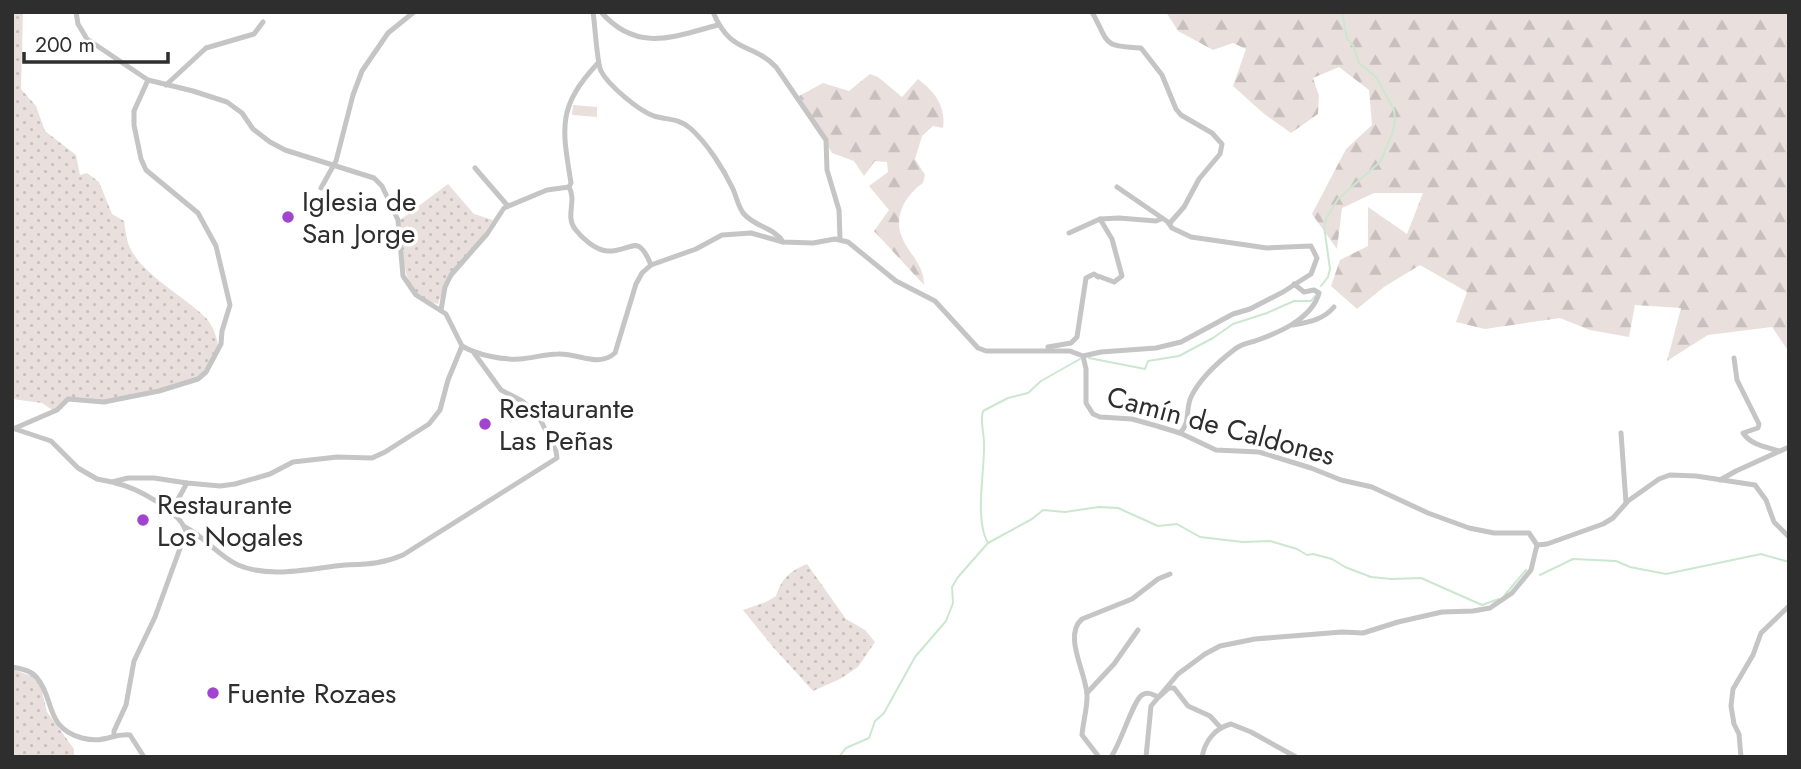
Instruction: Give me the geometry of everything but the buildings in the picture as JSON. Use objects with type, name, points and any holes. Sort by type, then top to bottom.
[{"type":"street","points":[[76,12],[78,24],[87,39],[148,80],[193,90],[227,102],[243,113],[253,129],[270,142],[370,176],[383,186],[398,220],[403,276],[416,295],[441,310],[450,320],[462,346],[474,353],[513,359],[559,354],[599,361],[607,360],[615,354],[636,284],[642,273],[651,265],[686,253],[722,235],[751,233],[783,242],[813,243],[840,239],[839,209],[827,170],[826,140],[772,63],[733,42],[718,25],[713,12]]},
{"type":"street","points":[[321,188],[335,166],[362,71],[388,33],[414,12]]},
{"type":"street","points":[[593,12],[601,71],[634,104],[655,116],[674,119],[690,128],[719,166],[744,214],[779,236],[783,242]]},
{"type":"street","points":[[601,12],[618,30],[654,40],[718,25]]},
{"type":"street","points":[[1092,12],[1110,43],[1127,49],[1141,48],[1162,75],[1181,115],[1212,133],[1222,144],[1220,154],[1199,179],[1184,207],[1169,224]]},
{"type":"street","points":[[166,85],[206,48],[254,34],[263,22]]},
{"type":"street","points":[[598,62],[568,104],[564,140],[571,183],[569,187],[574,201],[571,223],[581,236],[607,251],[639,245],[651,265]]},
{"type":"street","points":[[13,429],[57,410],[68,399],[104,402],[159,391],[198,379],[206,373],[219,349],[230,305],[216,246],[198,214],[146,170],[141,159],[134,111],[148,80]]},
{"type":"street","points":[[475,168],[507,205]]},
{"type":"street","points":[[441,310],[445,287],[452,275],[487,234],[507,205],[547,190],[569,187]]},
{"type":"street","points":[[1083,356],[1156,348],[1181,342],[1233,314],[1250,309],[1311,274],[1317,258],[1311,246],[1267,248],[1181,234],[1117,187]]},
{"type":"street","points":[[1069,233],[1100,219],[1161,219]]},
{"type":"street","points":[[1038,349],[1075,340],[1079,331],[1086,278],[1094,274],[1114,282],[1122,276],[1112,239],[1100,219]]},
{"type":"street","name":"Camín de Caldones","points":[[840,239],[861,250],[896,281],[935,300],[978,348],[1005,352],[1038,349],[1070,351],[1083,356],[1086,369],[1086,403],[1093,414],[1132,419],[1180,433],[1216,450],[1259,452],[1341,480],[1372,487],[1428,513],[1469,528],[1494,533],[1530,533],[1537,545]]},
{"type":"street","points":[[1290,325],[1314,306],[1319,293],[1314,290],[1304,292],[1294,284]]},
{"type":"street","points":[[1180,433],[1187,423],[1191,397],[1213,367],[1237,347],[1290,325],[1312,322],[1328,314],[1334,307]]},
{"type":"street","points":[[112,482],[128,478],[154,478],[220,486],[270,474],[293,462],[337,457],[372,458],[429,424],[440,410],[448,380],[462,346]]},
{"type":"street","points":[[13,429],[51,441],[88,475],[143,492],[233,562],[254,569],[305,572],[344,565],[379,564],[403,555],[557,458],[556,450],[538,415],[522,401],[500,390],[474,353]]},
{"type":"street","points":[[1734,358],[1737,380],[1759,424],[1758,428],[1743,433],[1755,444],[1779,452]]},
{"type":"street","points":[[1621,433],[1626,503]]},
{"type":"street","points":[[1720,481],[1789,447]]},
{"type":"street","points":[[1146,757],[1149,712],[1178,674],[1205,654],[1220,646],[1255,639],[1342,632],[1363,633],[1442,612],[1490,608],[1512,593],[1531,569],[1537,545],[1562,540],[1603,524],[1613,518],[1626,503],[1670,475],[1755,485],[1759,488],[1774,522],[1787,534]]},
{"type":"street","points":[[175,516],[177,501],[187,483]]},
{"type":"street","points":[[114,736],[126,705],[134,661],[155,617],[185,536],[185,527]]},
{"type":"street","points":[[1099,757],[1082,735],[1087,693],[1075,638],[1079,621],[1132,599],[1158,579],[1170,574]]},
{"type":"street","points":[[1741,757],[1739,734],[1731,706],[1734,689],[1753,655],[1761,633],[1789,606]]},
{"type":"street","points":[[1087,693],[1114,664],[1138,630]]},
{"type":"street","points":[[12,667],[30,672],[39,680],[51,711],[66,730],[99,741],[114,736],[131,736],[144,757]]},
{"type":"street","points":[[1158,697],[1169,688],[1174,688],[1188,706],[1210,716],[1221,728]]},
{"type":"street","points":[[1111,757],[1128,724],[1136,700],[1148,693],[1158,697]]},
{"type":"street","points":[[1202,757],[1208,741],[1221,728],[1231,724],[1296,757]]},
{"type":"green space","points":[[12,12],[23,12],[21,89],[36,106],[45,131],[76,155],[80,175],[87,173],[99,182],[112,214],[124,221],[128,243],[142,265],[198,310],[212,326],[219,349],[198,379],[104,402],[72,399],[54,411],[42,403],[12,399]]},
{"type":"green space","points":[[1166,12],[1789,12],[1789,352],[1772,327],[1708,335],[1667,361],[1681,308],[1635,305],[1629,337],[1590,330],[1560,318],[1485,329],[1456,322],[1467,292],[1420,265],[1384,287],[1357,309],[1331,286],[1340,260],[1368,246],[1368,207],[1407,234],[1423,193],[1374,193],[1342,208],[1337,249],[1312,214],[1346,149],[1372,125],[1369,90],[1339,67],[1313,78],[1319,96],[1318,114],[1291,133],[1233,86],[1246,49],[1233,43],[1213,50],[1178,31]]},
{"type":"green space","points":[[870,74],[878,77],[902,97],[918,79],[934,94],[943,113],[943,128],[933,126],[922,136],[915,159],[925,175],[923,183],[903,205],[899,220],[901,235],[919,265],[924,285],[874,231],[889,210],[869,186],[888,172],[887,162],[875,161],[864,176],[854,161],[832,153],[799,96],[823,83],[849,91]]},
{"type":"green space","points":[[573,105],[597,107],[597,117],[572,115]]},
{"type":"green space","points":[[448,184],[474,214],[493,220],[480,240],[448,276],[438,304],[425,300],[409,282],[403,258],[400,220]]},
{"type":"green space","points":[[807,564],[846,619],[865,630],[875,642],[858,667],[840,679],[813,691],[743,610],[776,596],[787,576]]},
{"type":"green space","points":[[12,669],[34,677],[41,688],[47,712],[74,749],[74,757],[12,757]]},
{"type":"waterway","points":[[1321,286],[1330,269],[1324,226],[1327,217],[1338,199],[1380,162],[1393,132],[1395,119],[1394,110],[1376,77],[1359,63],[1353,45],[1347,39],[1342,12]]},
{"type":"waterway","points":[[1089,358],[1145,369],[1148,361],[1179,356],[1233,324],[1294,301],[1311,301],[1315,296]]},
{"type":"waterway","points":[[839,757],[846,748],[869,738],[875,721],[884,713],[915,657],[946,621],[953,603],[952,587],[958,577],[988,543],[981,508],[983,411],[1008,398],[1028,393],[1041,381],[1080,359]]},
{"type":"waterway","points":[[988,543],[1043,510],[1065,512],[1099,507],[1118,508],[1158,526],[1177,524],[1200,537],[1243,542],[1270,541],[1307,555],[1332,559],[1371,577],[1421,578],[1482,605],[1499,599]]},
{"type":"waterway","points":[[1540,575],[1573,559],[1616,561],[1630,567],[1666,574],[1761,554],[1789,562]]},
{"type":"waterway","points":[[1504,596],[1526,570]]},
{"type":"place","name":"Iglesia de San Jorge","points":[[288,217]]},
{"type":"place","name":"Restaurante Las Peñas","points":[[485,424]]},
{"type":"place","name":"Restaurante Los Nogales","points":[[143,520]]},
{"type":"place","name":"Fuente Rozaes","points":[[213,693]]}]
